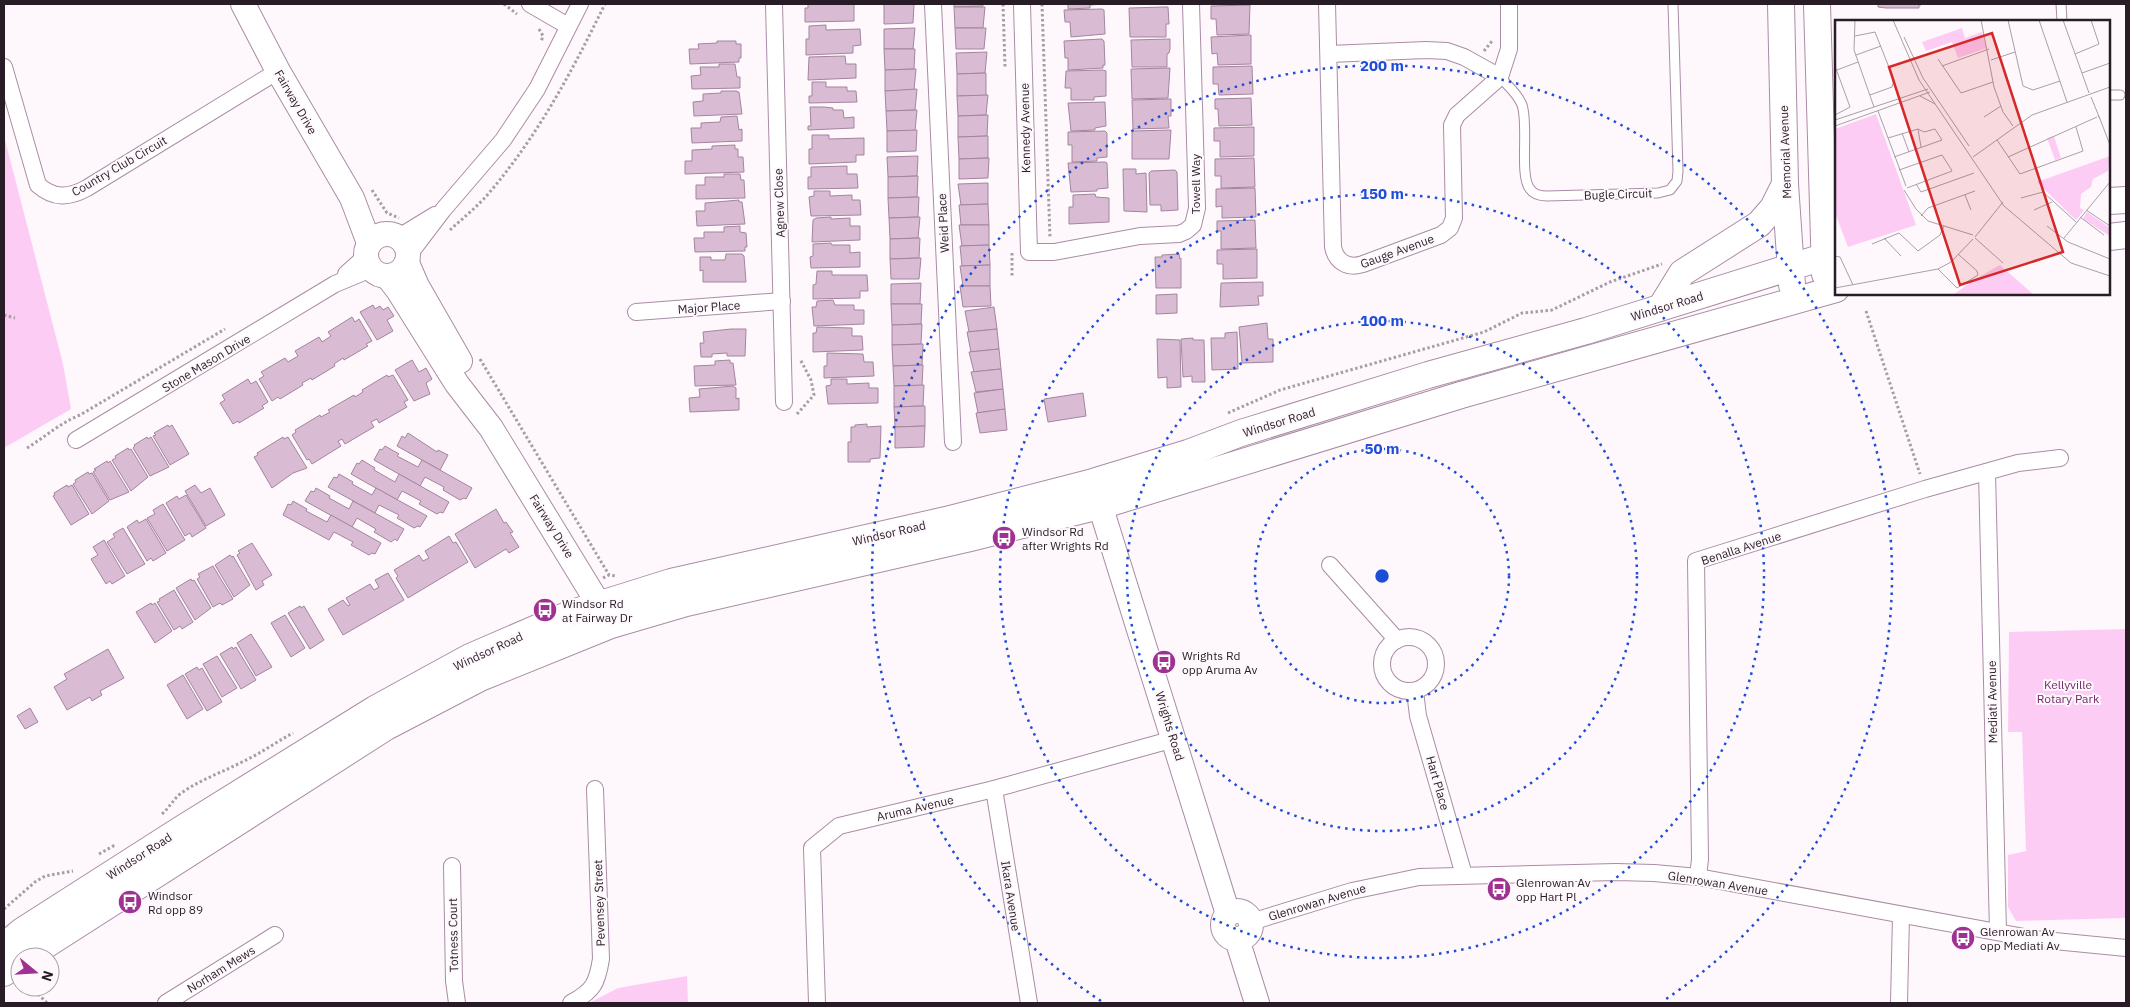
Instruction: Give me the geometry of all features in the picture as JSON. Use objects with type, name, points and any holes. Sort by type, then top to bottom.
[{"type":"main road","name":"Memorial Avenue","points":[[1781,4],[1785,184],[1793,301]]},
{"type":"main road","points":[[1818,4],[1831,255],[1831,291]]},
{"type":"main road","points":[[1821,90],[1835,124]]},
{"type":"main road","points":[[1660,307],[1682,272],[1759,224],[1773,208],[1785,184]]},
{"type":"main road","points":[[2110,201],[2126,200]]},
{"type":"main road","points":[[2110,236],[2126,235]]},
{"type":"main road","name":"Windsor Road","points":[[1097,494],[1391,387],[1506,352],[1586,331],[1831,255]]},
{"type":"main road","name":"Windsor Road","points":[[43,947],[386,727],[671,582],[946,520],[1097,494],[1461,395],[1831,291]]},
{"type":"main road","name":"Windsor Road","points":[[4,946],[22,931],[180,830],[375,709],[470,657],[572,613],[605,615]]},
{"type":"street","name":"Fairway Drive","points":[[243,4],[278,71],[360,191],[389,250],[417,286],[468,375],[491,428],[605,615]]},
{"type":"street","points":[[530,4],[568,26]]},
{"type":"street","name":"Stone Mason Drive","points":[[76,440],[335,284],[389,250],[443,210],[503,140],[537,89],[580,4]]},
{"type":"street","name":"Agnew Close","points":[[774,4],[784,402]]},
{"type":"street","name":"Weid Place","points":[[933,4],[952,442]]},
{"type":"street","name":"Kennedy Avenue","points":[[1022,4],[1029,252]]},
{"type":"street","name":"Towell Way","points":[[1029,252],[1054,252],[1140,236],[1179,234],[1193,225],[1197,208],[1191,4]]},
{"type":"street","name":"Gauge Avenue","points":[[1327,4],[1333,247],[1337,258],[1342,262],[1353,266],[1441,235],[1450,228],[1454,213],[1452,124],[1457,115],[1500,78]]},
{"type":"street","points":[[1329,54],[1437,50],[1456,54],[1500,78],[1509,50],[1509,4]]},
{"type":"street","name":"Country Club Circuit","points":[[4,67],[38,185],[46,192],[67,196],[86,188],[278,71]]},
{"type":"street","name":"Major Place","points":[[636,312],[782,301]]},
{"type":"street","name":"Benalla Avenue","points":[[1698,877],[1700,859],[1696,561],[1925,489],[2018,463],[2060,458]]},
{"type":"street","name":"Mediati Avenue","points":[[1987,472],[1998,932]]},
{"type":"street","name":"Wrights Road","points":[[1097,494],[1228,914],[1224,920],[1224,932],[1230,937],[1244,931]]},
{"type":"street","points":[[1330,565],[1397,640]]},
{"type":"street","points":[[1405,637],[1421,640],[1428,644],[1436,659],[1436,668],[1430,683],[1415,691],[1407,692],[1391,685],[1382,670],[1385,652],[1397,640],[1405,637]]},
{"type":"street","name":"Hart Place","points":[[1415,691],[1418,716],[1464,875]]},
{"type":"street","name":"Aruma Avenue","points":[[817,1003],[812,848],[839,826],[994,789],[1174,739]]},
{"type":"street","name":"Pevensey Street","points":[[570,1003],[583,996],[598,979],[601,959],[595,789]]},
{"type":"street","name":"Ikara Avenue","points":[[994,789],[1028,1003]]},
{"type":"street","name":"Totness Court","points":[[452,866],[454,981],[457,1003]]},
{"type":"street","name":"Glenrowan Avenue","points":[[1244,931],[1352,890],[1390,881],[1419,877],[1464,875],[1616,872],[1698,877],[1901,916],[2070,943],[2126,948]]},
{"type":"street","points":[[1899,1003],[1901,916]]},
{"type":"street","points":[[1244,931],[1257,1003]]},
{"type":"street","name":"Norham Mews","points":[[166,1003],[275,935]]},
{"type":"lane","name":"Bugle Circuit","points":[[1500,78],[1518,96],[1521,104],[1524,120],[1526,180],[1534,194],[1547,196],[1658,193],[1670,190],[1676,181],[1678,171],[1673,4]]},
{"type":"lane","points":[[2062,4],[2062,20]]},
{"type":"lane","points":[[2110,95],[2120,95]]},
{"type":"path","points":[[1042,4],[1049,232],[1054,252]]},
{"type":"path","points":[[539,50],[543,36],[538,28],[545,13]]},
{"type":"path","points":[[1472,62],[1488,47],[1494,36]]},
{"type":"path","points":[[360,191],[397,219],[389,250]]},
{"type":"path","points":[[1226,415],[1280,390],[1484,332],[1522,314],[1552,310],[1570,303],[1605,284],[1668,262]]},
{"type":"path","points":[[1866,311],[1925,489]]},
{"type":"path","points":[[4,316],[15,318]]},
{"type":"path","points":[[477,353],[609,575]]},
{"type":"green space","points":[[4,136],[63,364],[71,409],[4,448]]},
{"type":"green space","name":"Kellyville Rotary Park","points":[[2126,629],[2126,918],[2016,921],[2008,907],[2008,855],[2026,851],[2022,732],[2008,732],[2009,632]]},
{"type":"green space","points":[[687,976],[688,1003],[589,1003],[618,988]]},
{"type":"building","points":[[808,4],[854,4],[854,21],[805,22],[805,8],[808,8]]},
{"type":"building","points":[[884,4],[914,4],[913,23],[884,24]]},
{"type":"building","points":[[954,4],[983,4],[983,6],[954,7]]},
{"type":"building","points":[[1068,4],[1103,4],[1090,5],[1090,8],[1068,9]]},
{"type":"building","points":[[1878,4],[1921,5],[1919,5],[1919,8],[1886,8],[1878,7]]},
{"type":"building","points":[[1250,5],[1249,34],[1217,35],[1216,19],[1211,19],[1211,6]]},
{"type":"building","points":[[954,7],[985,7],[983,28],[955,28]]},
{"type":"building","points":[[1168,7],[1169,24],[1166,24],[1166,37],[1130,37],[1129,8]]},
{"type":"building","points":[[1064,10],[1104,10],[1105,34],[1071,37],[1070,22],[1065,22]]},
{"type":"building","points":[[826,25],[826,30],[860,29],[861,45],[853,46],[853,53],[806,55],[806,39],[809,39],[809,26]]},
{"type":"building","points":[[915,28],[913,49],[884,49],[884,29]]},
{"type":"building","points":[[955,28],[986,28],[984,49],[956,49]]},
{"type":"building","points":[[1251,35],[1251,64],[1218,65],[1217,53],[1212,54],[1211,37]]},
{"type":"building","points":[[1102,39],[1104,41],[1105,65],[1103,65],[1103,68],[1068,70],[1068,58],[1065,58],[1064,41]]},
{"type":"building","points":[[1170,39],[1167,67],[1132,67],[1131,40]]},
{"type":"building","points":[[717,41],[736,41],[736,44],[741,44],[741,58],[739,58],[739,62],[690,64],[689,49],[699,49],[698,44],[717,43]]},
{"type":"building","points":[[884,49],[915,49],[914,69],[885,70]]},
{"type":"building","points":[[987,52],[985,73],[957,74],[956,53]]},
{"type":"building","points":[[845,56],[846,64],[856,64],[856,78],[808,80],[809,57]]},
{"type":"building","points":[[719,64],[735,64],[737,77],[740,77],[740,88],[692,89],[691,76],[701,75],[700,67],[719,67]]},
{"type":"building","points":[[1252,66],[1253,94],[1219,95],[1218,84],[1213,84],[1213,67]]},
{"type":"building","points":[[1170,68],[1168,98],[1132,99],[1131,69]]},
{"type":"building","points":[[916,69],[914,90],[885,91],[885,70]]},
{"type":"building","points":[[1066,71],[1106,71],[1106,96],[1094,97],[1094,100],[1071,100],[1071,88],[1065,88]]},
{"type":"building","points":[[986,73],[986,96],[957,96],[957,74]]},
{"type":"building","points":[[812,82],[826,82],[826,87],[847,87],[847,91],[856,91],[857,102],[809,103],[809,96],[812,96]]},
{"type":"building","points":[[917,89],[915,110],[886,111],[885,91]]},
{"type":"building","points":[[721,91],[739,92],[742,114],[694,116],[693,102],[703,101],[703,94],[721,93]]},
{"type":"building","points":[[988,95],[986,115],[958,116],[957,96]]},
{"type":"building","points":[[1251,98],[1252,125],[1219,126],[1218,109],[1215,109],[1215,99]]},
{"type":"building","points":[[1171,99],[1171,116],[1168,116],[1169,128],[1133,129],[1132,100]]},
{"type":"building","points":[[1105,102],[1106,126],[1095,128],[1095,130],[1071,131],[1068,103]]},
{"type":"building","points":[[810,107],[843,110],[844,118],[854,117],[854,128],[808,130],[808,126],[811,126]]},
{"type":"building","points":[[917,110],[915,131],[887,131],[886,111]]},
{"type":"building","points":[[988,115],[987,136],[958,137],[958,116]]},
{"type":"building","points":[[737,116],[739,130],[742,129],[742,141],[692,143],[691,128],[701,128],[701,123],[720,122],[721,117]]},
{"type":"building","points":[[1254,127],[1254,156],[1220,157],[1220,141],[1214,141],[1214,128]]},
{"type":"building","points":[[917,130],[916,151],[887,152],[887,131]]},
{"type":"building","points":[[1171,130],[1169,159],[1132,159],[1132,131]]},
{"type":"building","points":[[1105,131],[1107,133],[1107,157],[1097,158],[1097,161],[1072,162],[1072,145],[1068,145],[1068,132]]},
{"type":"building","points":[[812,135],[829,135],[829,139],[864,138],[864,155],[856,155],[856,162],[809,164],[809,149],[812,149]]},
{"type":"building","points":[[988,136],[988,158],[959,159],[958,137]]},
{"type":"building","points":[[735,145],[735,149],[738,149],[738,157],[743,157],[744,172],[685,174],[685,161],[692,161],[692,150],[712,149],[712,146]]},
{"type":"building","points":[[918,156],[917,176],[888,177],[887,157]]},
{"type":"building","points":[[989,158],[988,178],[959,179],[959,159]]},
{"type":"building","points":[[1254,158],[1255,187],[1221,188],[1221,176],[1215,176],[1215,159]]},
{"type":"building","points":[[1068,163],[1107,163],[1108,188],[1097,189],[1097,191],[1071,192]]},
{"type":"building","points":[[847,166],[847,174],[857,174],[858,188],[808,189],[808,177],[811,177],[811,167]]},
{"type":"building","points":[[1123,169],[1136,169],[1136,174],[1146,173],[1147,212],[1124,211]]},
{"type":"building","points":[[1175,170],[1177,172],[1178,210],[1161,211],[1161,205],[1150,205],[1149,173],[1151,171]]},
{"type":"building","points":[[724,174],[740,174],[741,180],[744,180],[745,198],[696,199],[696,185],[705,185],[705,177],[724,177]]},
{"type":"building","points":[[918,176],[917,197],[888,198],[888,177]]},
{"type":"building","points":[[988,183],[988,204],[961,205],[958,184]]},
{"type":"building","points":[[1255,188],[1256,217],[1222,218],[1222,206],[1216,207],[1216,189]]},
{"type":"building","points":[[814,191],[830,191],[830,196],[852,195],[852,200],[860,200],[861,215],[811,216],[809,197],[814,196]]},
{"type":"building","points":[[1095,194],[1096,197],[1109,198],[1109,222],[1069,224],[1069,207],[1073,207],[1073,195]]},
{"type":"building","points":[[919,197],[918,217],[889,218],[888,198]]},
{"type":"building","points":[[739,200],[739,202],[742,202],[745,224],[697,226],[696,211],[705,211],[705,203]]},
{"type":"building","points":[[988,204],[989,225],[961,225],[959,205]]},
{"type":"building","points":[[831,217],[831,219],[850,218],[850,226],[860,226],[860,240],[812,242],[813,220]]},
{"type":"building","points":[[920,217],[918,238],[890,239],[889,218]]},
{"type":"building","points":[[1255,220],[1256,248],[1221,249],[1221,231],[1217,231],[1217,221]]},
{"type":"building","points":[[959,225],[989,225],[989,245],[962,246]]},
{"type":"building","points":[[740,226],[740,232],[746,233],[747,247],[745,247],[745,251],[695,252],[694,238],[704,238],[704,232],[724,232],[724,227]]},
{"type":"building","points":[[920,238],[919,258],[890,259],[890,239]]},
{"type":"building","points":[[831,243],[832,245],[850,245],[850,253],[860,252],[860,267],[811,268],[810,257],[813,256],[813,244]]},
{"type":"building","points":[[989,245],[990,265],[962,266],[960,246]]},
{"type":"building","points":[[1257,249],[1257,278],[1223,279],[1223,264],[1217,264],[1217,250]]},
{"type":"building","points":[[726,254],[742,254],[744,256],[746,282],[703,282],[703,270],[700,271],[700,257],[711,257],[711,260],[725,260]]},
{"type":"building","points":[[1179,254],[1181,258],[1181,288],[1156,288],[1155,257]]},
{"type":"building","points":[[921,258],[919,279],[891,279],[890,259]]},
{"type":"building","points":[[990,265],[990,286],[963,286],[960,266]]},
{"type":"building","points":[[817,271],[832,271],[832,275],[867,275],[868,291],[860,291],[860,298],[813,299],[813,285],[816,284]]},
{"type":"building","points":[[1263,282],[1263,296],[1258,296],[1259,305],[1220,307],[1221,283]]},
{"type":"building","points":[[921,283],[920,304],[891,304],[891,284]]},
{"type":"building","points":[[960,286],[990,286],[991,306],[963,307]]},
{"type":"building","points":[[1177,294],[1177,313],[1156,314],[1156,295]]},
{"type":"building","points":[[833,300],[835,305],[854,305],[854,310],[864,310],[864,324],[814,326],[812,307],[816,307],[817,301]]},
{"type":"building","points":[[891,304],[922,304],[921,324],[892,325]]},
{"type":"building","points":[[373,305],[375,309],[380,306],[383,310],[388,307],[394,316],[387,320],[393,331],[377,340],[360,312]]},
{"type":"building","points":[[994,307],[997,329],[969,332],[965,311]]},
{"type":"building","points":[[352,317],[355,322],[359,319],[372,341],[366,344],[368,346],[344,360],[343,358],[334,364],[335,366],[312,380],[311,378],[302,383],[303,385],[280,399],[278,397],[272,401],[259,379],[264,376],[261,372],[285,358],[288,362],[298,356],[295,351],[319,337],[322,342],[331,336],[328,332]]},
{"type":"building","points":[[1267,323],[1268,339],[1273,339],[1273,362],[1242,363],[1239,327]]},
{"type":"building","points":[[922,324],[921,344],[892,345],[892,325]]},
{"type":"building","points":[[817,327],[852,328],[852,336],[862,336],[863,350],[813,352],[813,333],[816,333]]},
{"type":"building","points":[[746,329],[745,356],[727,356],[727,353],[712,354],[712,357],[701,357],[700,343],[704,343],[703,332]]},
{"type":"building","points":[[997,329],[999,349],[971,352],[967,332]]},
{"type":"building","points":[[1237,332],[1238,369],[1212,370],[1211,338],[1225,338],[1225,333]]},
{"type":"building","points":[[1193,338],[1193,340],[1204,340],[1205,382],[1192,382],[1192,376],[1183,377],[1181,339]]},
{"type":"building","points":[[1157,339],[1180,340],[1181,387],[1167,388],[1167,377],[1158,378]]},
{"type":"building","points":[[923,344],[922,365],[893,366],[892,345]]},
{"type":"building","points":[[999,349],[1001,369],[974,372],[969,352]]},
{"type":"building","points":[[827,353],[863,354],[864,362],[873,362],[874,376],[824,378],[824,366],[827,366]]},
{"type":"building","points":[[412,360],[419,372],[426,368],[432,379],[426,383],[430,394],[414,401],[395,370]]},
{"type":"building","points":[[730,360],[730,363],[733,363],[736,385],[695,386],[694,366],[715,365],[715,361]]},
{"type":"building","points":[[923,365],[922,386],[894,386],[893,366]]},
{"type":"building","points":[[1001,369],[1003,389],[976,392],[971,372]]},
{"type":"building","points":[[387,375],[388,377],[393,375],[408,400],[404,402],[407,407],[379,423],[377,419],[371,422],[374,427],[345,444],[342,439],[338,441],[341,446],[312,464],[309,459],[307,460],[292,435],[296,432],[295,430],[320,415],[321,417],[330,412],[328,410],[354,395],[355,397],[363,392],[362,390]]},
{"type":"building","points":[[248,379],[251,384],[256,381],[268,402],[262,406],[264,408],[239,423],[238,421],[233,424],[220,403],[225,400],[222,395]]},
{"type":"building","points":[[831,379],[847,379],[847,384],[869,383],[869,388],[878,388],[878,403],[828,404],[826,386],[831,385]]},
{"type":"building","points":[[924,385],[923,406],[894,407],[894,386]]},
{"type":"building","points":[[733,386],[736,388],[736,399],[739,398],[739,410],[690,412],[689,398],[700,397],[699,389]]},
{"type":"building","points":[[1003,389],[1005,409],[978,413],[974,393]]},
{"type":"building","points":[[1083,393],[1086,416],[1048,422],[1044,399]]},
{"type":"building","points":[[925,406],[925,426],[895,427],[894,407]]},
{"type":"building","points":[[1005,409],[1007,430],[980,433],[976,413]]},
{"type":"building","points":[[867,424],[867,427],[881,426],[880,458],[870,459],[870,462],[848,462],[848,442],[851,442],[851,427]]},
{"type":"building","points":[[168,425],[169,427],[172,425],[189,454],[170,465],[153,436],[156,435],[154,433]]},
{"type":"building","points":[[925,426],[924,447],[895,448],[895,427]]},
{"type":"building","points":[[408,433],[437,452],[438,450],[448,455],[440,470],[397,446],[402,436],[405,438]]},
{"type":"building","points":[[147,437],[148,439],[151,437],[169,467],[150,476],[133,448],[134,445]]},
{"type":"building","points":[[283,437],[284,439],[288,437],[307,468],[293,473],[272,488],[254,457],[258,455],[257,453]]},
{"type":"building","points":[[385,446],[399,454],[397,456],[418,467],[422,460],[472,488],[466,499],[460,500],[443,490],[444,487],[425,477],[420,486],[374,460],[380,449],[382,450]]},
{"type":"building","points":[[128,448],[129,450],[131,449],[148,477],[131,491],[112,460]]},
{"type":"building","points":[[362,460],[375,468],[374,470],[395,482],[399,474],[449,502],[443,513],[437,514],[419,504],[421,501],[402,491],[397,500],[351,474],[357,463],[359,464]]},
{"type":"building","points":[[107,461],[108,463],[110,461],[129,492],[110,500],[93,472],[96,470],[94,469]]},
{"type":"building","points":[[88,472],[89,474],[92,473],[109,501],[92,514],[73,484],[76,482],[75,480]]},
{"type":"building","points":[[339,474],[372,495],[376,488],[427,516],[420,527],[414,528],[397,518],[399,515],[379,505],[375,513],[328,487],[334,477],[337,478]]},
{"type":"building","points":[[67,485],[68,487],[72,485],[89,514],[71,525],[53,496],[55,495],[54,493]]},
{"type":"building","points":[[195,485],[201,493],[210,488],[225,515],[206,526],[185,491]]},
{"type":"building","points":[[316,488],[349,509],[353,501],[404,529],[397,541],[395,539],[391,542],[374,532],[376,529],[357,518],[352,527],[305,501],[311,491],[314,492]]},
{"type":"building","points":[[186,495],[206,528],[192,537],[190,533],[185,536],[166,503],[177,496],[179,499]]},
{"type":"building","points":[[293,501],[307,509],[306,511],[327,522],[331,515],[381,543],[375,554],[369,555],[351,545],[353,542],[334,532],[329,540],[283,515],[288,504],[291,505]]},
{"type":"building","points":[[163,504],[185,540],[167,551],[147,518],[155,514],[153,510]]},
{"type":"building","points":[[496,509],[504,523],[506,522],[513,532],[510,533],[519,547],[509,553],[506,549],[475,568],[455,534]]},
{"type":"building","points":[[146,519],[166,553],[153,561],[151,558],[147,561],[127,527],[137,520],[139,523]]},
{"type":"building","points":[[123,528],[145,564],[127,574],[107,542],[115,537],[113,534]]},
{"type":"building","points":[[449,536],[453,543],[456,542],[468,562],[408,598],[396,578],[398,576],[394,570],[419,555],[423,561],[429,558],[425,551]]},
{"type":"building","points":[[104,540],[125,576],[112,584],[110,581],[106,584],[91,559],[98,555],[93,547]]},
{"type":"building","points":[[252,543],[272,575],[262,581],[264,585],[256,590],[237,555],[240,553],[238,551]]},
{"type":"building","points":[[230,555],[233,556],[250,585],[234,597],[215,565]]},
{"type":"building","points":[[213,566],[233,599],[213,607],[197,579],[200,577],[198,574]]},
{"type":"building","points":[[388,573],[404,600],[343,635],[328,609],[343,600],[348,606],[350,605],[346,598],[370,584],[374,590],[379,587],[375,580]]},
{"type":"building","points":[[191,579],[192,581],[194,580],[211,608],[195,620],[176,588]]},
{"type":"building","points":[[174,590],[193,622],[182,629],[180,626],[174,630],[157,602]]},
{"type":"building","points":[[151,603],[152,605],[155,603],[172,631],[155,643],[136,612]]},
{"type":"building","points":[[300,606],[301,608],[304,606],[324,640],[310,649],[288,613]]},
{"type":"building","points":[[285,615],[305,648],[291,657],[271,623]]},
{"type":"building","points":[[251,634],[272,667],[256,676],[237,643]]},
{"type":"building","points":[[232,647],[233,649],[236,647],[256,680],[241,689],[220,654]]},
{"type":"building","points":[[108,649],[124,678],[100,691],[102,695],[92,701],[90,697],[67,710],[54,687],[67,679],[64,674]]},
{"type":"building","points":[[217,656],[237,688],[222,697],[203,664]]},
{"type":"building","points":[[197,667],[199,670],[202,668],[222,702],[207,711],[185,674]]},
{"type":"building","points":[[183,675],[203,709],[187,719],[167,685]]},
{"type":"building","points":[[30,708],[38,722],[25,729],[17,716]]},
{"type":"place","name":"Windsor Rd after Wrights Rd","points":[[1004,538]]},
{"type":"place","name":"Windsor Rd at Fairway Dr","points":[[545,610]]},
{"type":"place","name":"Wrights Rd opp Aruma Av","points":[[1164,662]]},
{"type":"place","name":"Glenrowan Av opp Hart Pl","points":[[1499,889]]},
{"type":"place","name":"Windsor Rd opp 89","points":[[130,902]]},
{"type":"place","name":"Glenrowan Av opp Mediati Av","points":[[1963,938]]}]
